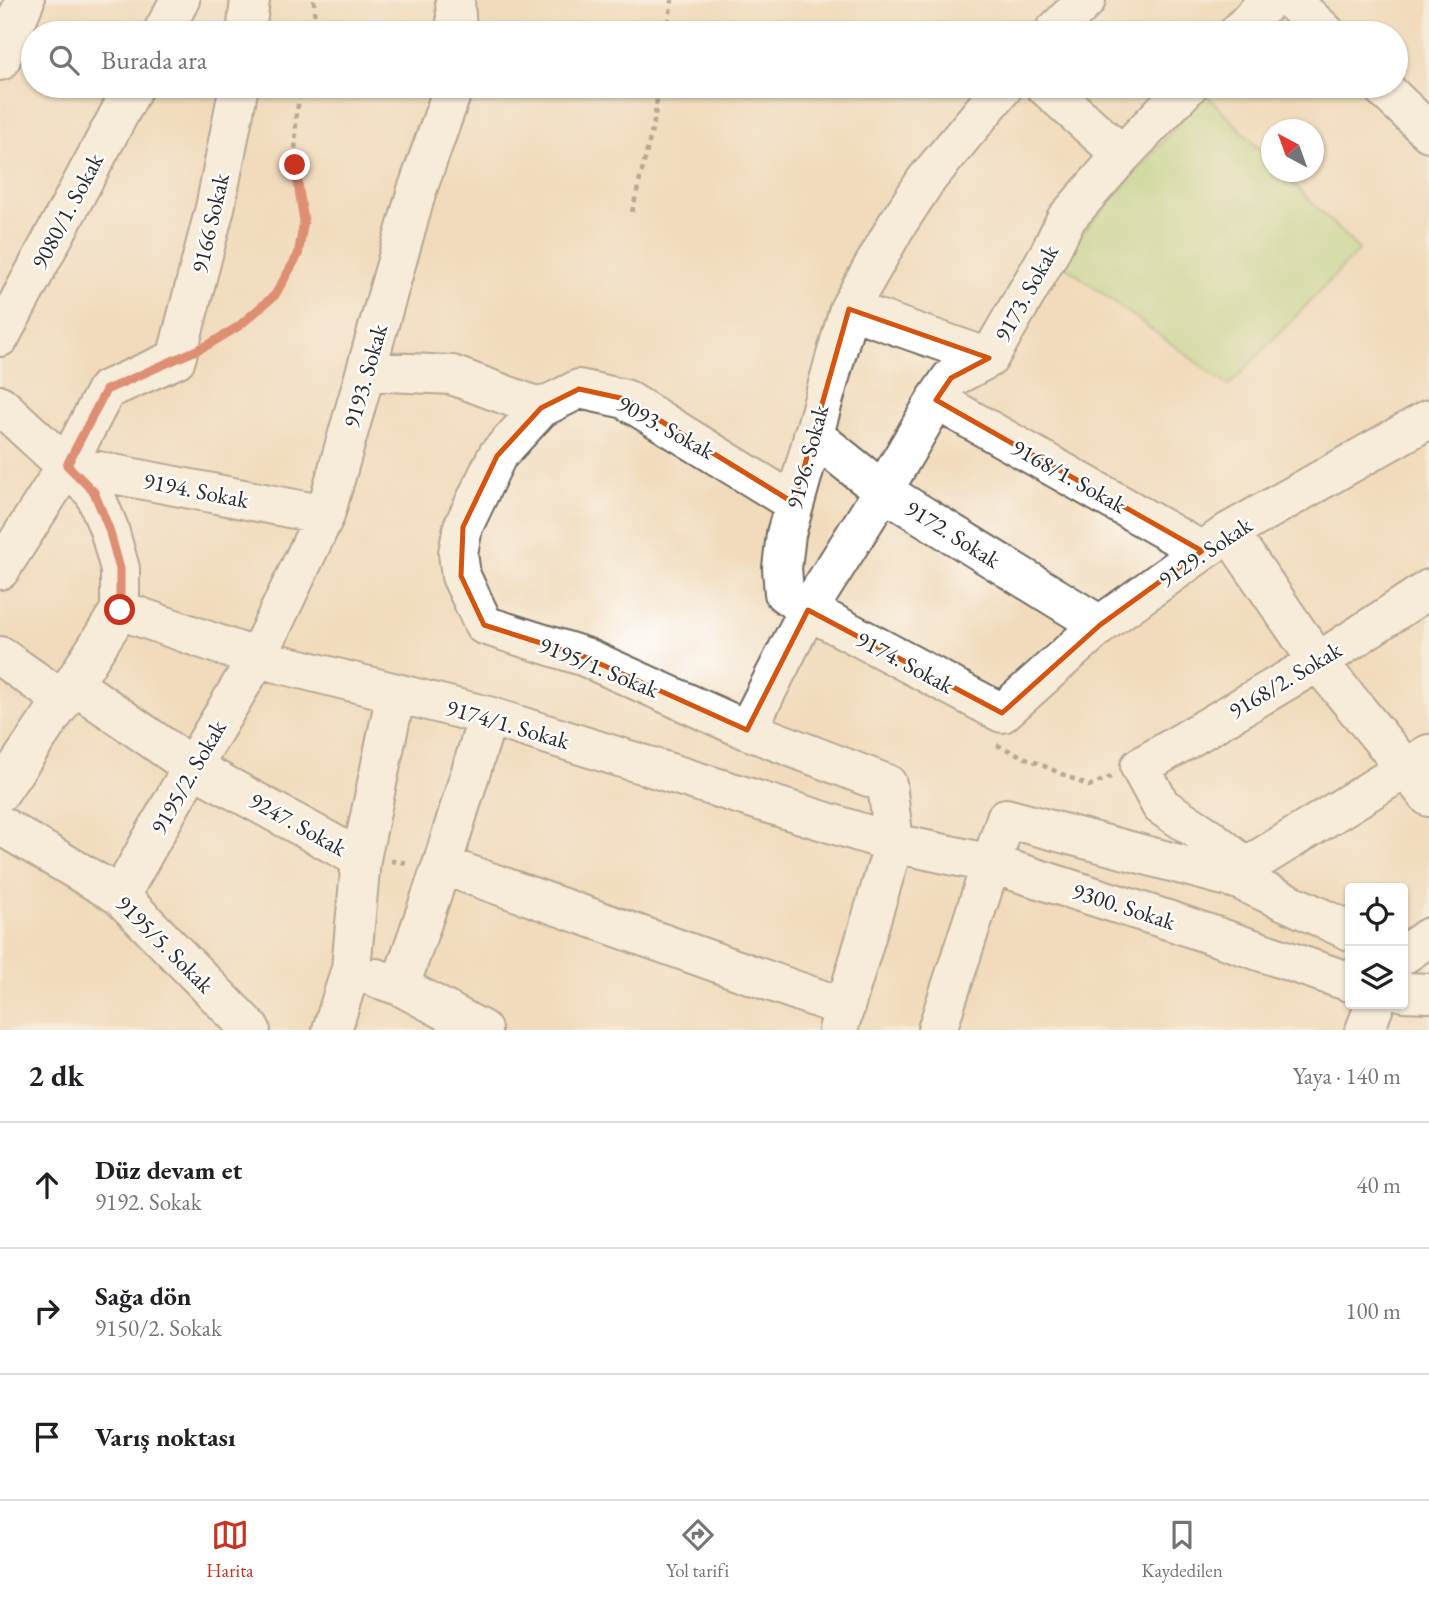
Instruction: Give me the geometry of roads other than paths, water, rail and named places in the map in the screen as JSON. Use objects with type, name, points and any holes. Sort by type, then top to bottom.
[{"type":"street","points":[[0,61],[25,0]]},
{"type":"street","points":[[169,21],[180,0]]},
{"type":"street","points":[[247,21],[250,0]]},
{"type":"street","points":[[455,0],[456,21]]},
{"type":"street","points":[[1065,21],[1086,0]]},
{"type":"street","points":[[1249,21],[1269,0]]},
{"type":"street","points":[[1291,0],[1313,21]]},
{"type":"street","name":"9080/1. Sokak","points":[[0,337],[128,98]]},
{"type":"street","name":"9166 Sokak","points":[[67,465],[106,390],[176,359],[215,208],[237,98]]},
{"type":"street","name":"9193. Sokak","points":[[257,658],[326,515],[417,190],[450,98]]},
{"type":"street","name":"9196. Sokak","points":[[808,610],[783,593],[782,568],[786,534],[849,309],[896,226],[926,180],[994,98]]},
{"type":"street","points":[[1058,98],[1122,155]]},
{"type":"street","name":"9173. Sokak","points":[[808,610],[951,378],[989,358],[1066,219],[1177,98]]},
{"type":"street","points":[[1394,98],[1429,132]]},
{"type":"street","points":[[849,309],[989,358]]},
{"type":"street","points":[[367,371],[452,376],[541,408]]},
{"type":"street","name":"9093. Sokak","points":[[541,408],[579,389],[625,399],[794,503]]},
{"type":"street","name":"9168/1. Sokak","points":[[936,400],[1215,542]]},
{"type":"street","points":[[0,405],[94,492],[109,529],[120,569],[120,610],[0,792]]},
{"type":"street","name":"9195/1. Sokak","points":[[541,408],[497,457],[463,527],[457,553],[461,576],[484,625],[585,657],[747,730],[887,784],[894,843]]},
{"type":"street","name":"9129. Sokak","points":[[1002,713],[1100,625],[1215,542],[1429,419]]},
{"type":"street","name":"9172. Sokak","points":[[813,435],[883,491],[1100,625]]},
{"type":"street","points":[[0,570],[67,465]]},
{"type":"street","name":"9194. Sokak","points":[[67,465],[326,515]]},
{"type":"street","points":[[1215,542],[1318,662],[1421,773],[1242,874]]},
{"type":"street","name":"9168/2. Sokak","points":[[1242,874],[1210,838],[1161,806],[1140,767],[1318,662],[1429,589]]},
{"type":"street","name":"9174/1. Sokak","points":[[120,610],[257,658],[488,716],[894,843]]},
{"type":"street","points":[[747,730],[808,610]]},
{"type":"street","name":"9174. Sokak","points":[[808,610],[1002,713]]},
{"type":"street","name":"9247. Sokak","points":[[0,656],[68,692],[192,767],[361,859],[351,969],[332,1030]]},
{"type":"street","name":"9195/2. Sokak","points":[[120,896],[257,658]]},
{"type":"street","points":[[361,859],[396,693]]},
{"type":"street","points":[[400,986],[442,865],[488,716]]},
{"type":"street","points":[[937,1030],[1006,818],[1242,874],[1345,928]]},
{"type":"street","name":"9195/5. Sokak","points":[[8,840],[120,896],[251,1030]]},
{"type":"street","points":[[442,865],[842,1019],[894,843]]},
{"type":"street","name":"9300. Sokak","points":[[894,843],[992,864],[1345,980]]},
{"type":"street","points":[[1408,952],[1429,937]]},
{"type":"street","points":[[351,969],[400,986],[482,1030]]},
{"type":"street","points":[[1408,992],[1429,993]]},
{"type":"street","points":[[1365,1030],[1373,1009]]}]
